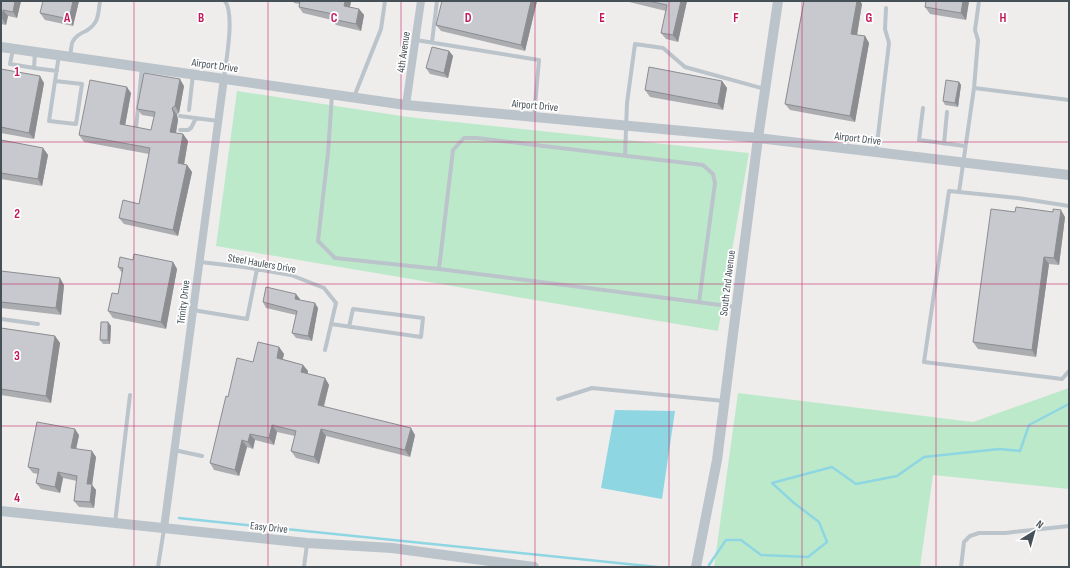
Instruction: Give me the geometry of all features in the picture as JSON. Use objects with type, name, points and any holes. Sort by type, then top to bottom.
[{"type":"street","name":"4th Avenue","points":[[406,105],[421,1]]},
{"type":"street","name":"South 2nd Avenue","points":[[696,567],[716,460],[758,138],[778,1]]},
{"type":"street","name":"Airport Drive","points":[[1,47],[406,105],[758,138],[1069,174]]},
{"type":"street","name":"Trinity Drive","points":[[164,528],[224,78]]},
{"type":"street","name":"Easy Drive","points":[[1,511],[307,543],[392,548],[534,567]]},
{"type":"lane","points":[[70,56],[72,43],[74,40],[81,33],[93,26],[98,19],[100,1]]},
{"type":"lane","points":[[224,78],[230,22],[228,4],[225,1]]},
{"type":"lane","points":[[354,98],[381,29],[384,1]]},
{"type":"lane","points":[[432,42],[437,1]]},
{"type":"lane","points":[[959,192],[974,88],[978,40],[975,30],[979,1]]},
{"type":"lane","points":[[876,152],[889,43],[885,29],[886,8]]},
{"type":"lane","points":[[416,40],[539,60],[534,117]]},
{"type":"lane","points":[[625,156],[627,103],[635,44],[663,48],[685,67],[765,89]]},
{"type":"lane","points":[[13,48],[10,64],[56,71]]},
{"type":"lane","points":[[34,68],[35,52]]},
{"type":"lane","points":[[55,80],[82,84],[76,124],[49,121],[56,71],[59,55]]},
{"type":"lane","points":[[136,128],[142,67]]},
{"type":"lane","points":[[189,110],[193,74]]},
{"type":"lane","points":[[974,88],[1069,100]]},
{"type":"lane","points":[[332,94],[328,153],[318,241],[335,258],[439,269],[736,307]]},
{"type":"lane","points":[[923,108],[919,140],[965,146]]},
{"type":"lane","points":[[944,144],[947,112]]},
{"type":"lane","points":[[180,116],[218,122]]},
{"type":"lane","points":[[180,130],[188,130],[191,128],[196,118]]},
{"type":"lane","points":[[439,269],[453,150],[464,138],[478,138],[703,165],[713,174],[715,183],[699,302]]},
{"type":"lane","points":[[1069,206],[1018,198],[949,191],[924,362],[1062,379],[1069,370]]},
{"type":"lane","name":"Steel Haulers Drive","points":[[199,262],[291,275],[324,288],[336,303],[325,350]]},
{"type":"lane","points":[[193,310],[247,319],[257,269]]},
{"type":"lane","points":[[331,324],[349,327],[421,337],[423,318],[353,309],[349,327]]},
{"type":"lane","points":[[1,319],[38,324]]},
{"type":"lane","points":[[558,399],[592,388],[724,401]]},
{"type":"lane","points":[[115,523],[130,395]]},
{"type":"lane","points":[[174,450],[202,456]]},
{"type":"lane","points":[[960,567],[964,542],[970,536],[979,533],[1005,533],[1069,526]]},
{"type":"lane","points":[[158,567],[164,528]]},
{"type":"lane","points":[[304,567],[307,543]]},
{"type":"green space","points":[[237,91],[408,117],[749,153],[718,331],[216,246]]},
{"type":"green space","points":[[1069,388],[1069,489],[933,475],[920,567],[714,567],[738,393],[973,422]]},
{"type":"water","points":[[615,410],[675,411],[662,499],[601,488]]},
{"type":"building","points":[[1,1],[15,1],[13,12],[3,10],[2,18],[1,18]]},
{"type":"building","points":[[43,1],[73,1],[69,19],[40,13]]},
{"type":"building","points":[[300,1],[345,1],[344,6],[359,9],[356,24],[332,19],[333,14],[299,7]]},
{"type":"building","points":[[442,1],[531,1],[521,45],[436,25]]},
{"type":"building","points":[[648,1],[681,1],[673,35],[661,33],[667,5]]},
{"type":"building","points":[[804,1],[857,1],[851,34],[865,36],[850,116],[785,104]]},
{"type":"building","points":[[926,1],[963,1],[961,13],[925,7]]},
{"type":"building","points":[[432,47],[449,51],[444,73],[426,68]]},
{"type":"building","points":[[649,67],[722,81],[718,104],[645,90]]},
{"type":"building","points":[[1,69],[40,76],[29,133],[1,127]]},
{"type":"building","points":[[144,73],[180,79],[175,106],[172,108],[174,114],[170,132],[183,134],[178,163],[187,165],[173,230],[119,218],[123,200],[139,204],[150,148],[79,135],[90,80],[127,87],[120,124],[151,130],[155,112],[137,109]]},
{"type":"building","points":[[946,80],[959,82],[955,103],[943,101]]},
{"type":"building","points":[[1,140],[43,148],[38,179],[1,173]]},
{"type":"building","points":[[1016,207],[1053,212],[1053,209],[1061,210],[1054,258],[1044,257],[1032,350],[973,342],[991,209],[1015,212]]},
{"type":"building","points":[[134,254],[173,262],[161,322],[108,311],[112,293],[118,294],[123,268],[118,267],[120,257],[133,260]]},
{"type":"building","points":[[1,271],[60,278],[56,308],[1,302]]},
{"type":"building","points":[[266,287],[296,294],[295,299],[315,303],[308,336],[292,333],[297,311],[263,302]]},
{"type":"building","points":[[101,322],[108,322],[108,340],[100,340]]},
{"type":"building","points":[[1,328],[55,336],[46,396],[1,389]]},
{"type":"building","points":[[258,342],[279,347],[277,358],[303,365],[301,372],[325,378],[318,405],[411,428],[405,450],[321,429],[314,457],[291,451],[296,431],[272,425],[269,438],[250,434],[248,442],[242,440],[235,470],[210,463],[237,358],[253,362]]},
{"type":"building","points":[[37,422],[75,429],[71,448],[92,451],[87,484],[92,484],[90,502],[74,501],[77,476],[58,472],[55,487],[36,483],[39,469],[28,467]]},
{"type":"waterway","points":[[709,565],[726,540],[741,540],[761,555],[808,557],[827,542],[819,522],[794,503],[772,483],[832,467],[856,484],[897,476],[924,457],[999,449],[1020,451],[1029,425],[1069,404]]},
{"type":"waterway","points":[[179,518],[657,567]]}]
